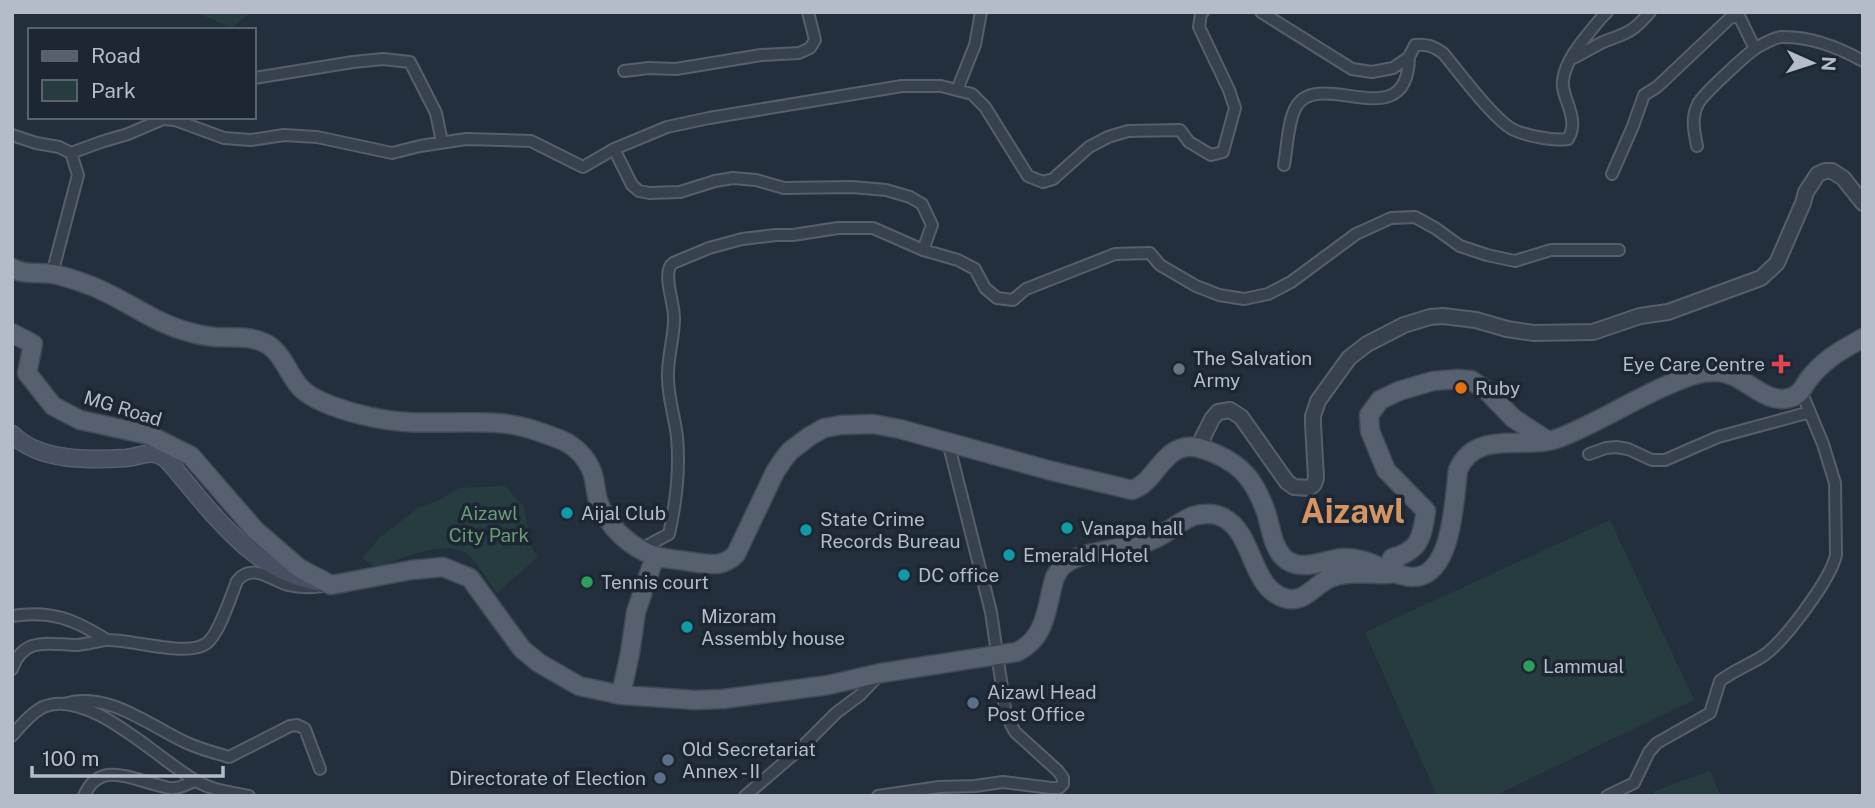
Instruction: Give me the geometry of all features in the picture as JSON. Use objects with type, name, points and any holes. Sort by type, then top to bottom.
[{"type":"main road","points":[[12,268],[20,273],[52,274],[89,285],[163,324],[184,331],[203,336],[253,338],[278,353],[302,390],[340,408],[372,418],[404,422],[500,423],[523,427],[564,441],[586,460],[593,473],[599,503],[607,519],[622,536],[648,552],[710,564],[720,564],[736,554],[775,472],[782,460],[798,444],[824,428],[873,424],[1132,490],[1143,484],[1165,458],[1177,450],[1198,447],[1229,460],[1245,471],[1266,511],[1276,545],[1289,562],[1306,566],[1345,558],[1358,559],[1411,578],[1426,574],[1441,557],[1449,539],[1458,470],[1469,453],[1494,443],[1548,441],[1599,420],[1643,395],[1704,373],[1717,372],[1739,377],[1760,392],[1780,400],[1794,397],[1824,362],[1863,338]]},
{"type":"main road","name":"MG Road","points":[[12,333],[33,344],[27,373],[53,406],[80,420],[149,435],[191,456],[255,530],[299,568],[331,584]]},
{"type":"main road","points":[[1397,574],[1392,558],[1407,554],[1422,537],[1426,511],[1386,470],[1370,431],[1369,415],[1380,400],[1433,381],[1471,380],[1488,391],[1513,418],[1548,441]]},
{"type":"main road","points":[[12,434],[38,450],[56,455],[99,460],[159,454],[223,526],[264,561],[288,574],[307,580],[331,584],[443,567],[470,578],[522,649],[539,663],[579,686],[621,695],[723,699],[828,685],[881,673],[1017,652],[1026,648],[1037,637],[1045,618],[1055,577],[1065,564],[1100,552],[1151,541],[1194,516],[1212,514],[1230,521],[1242,537],[1262,578],[1279,595],[1286,598],[1304,597],[1321,583],[1341,575],[1397,574]]},
{"type":"main road","points":[[621,695],[648,552]]},
{"type":"street","points":[[624,71],[676,69],[761,55],[799,53],[810,48],[815,40],[808,12]]},
{"type":"street","points":[[957,90],[975,45],[981,12]]},
{"type":"street","points":[[12,135],[59,147],[71,153],[163,119],[175,120],[224,138],[251,140],[284,135],[317,137],[392,153],[466,139],[531,141],[583,167],[614,149],[667,127],[902,86],[941,86],[972,94],[985,107],[1028,176],[1043,182],[1053,179],[1089,147],[1128,131],[1180,130],[1189,142],[1211,155],[1223,152],[1235,108],[1199,27],[1203,12]]},
{"type":"street","points":[[1261,12],[1352,69],[1372,72],[1393,68],[1409,57],[1415,46],[1425,44],[1434,47],[1443,53],[1513,130],[1559,140],[1568,139],[1572,132],[1569,104],[1562,82],[1570,59],[1607,12]]},
{"type":"street","points":[[1570,59],[1638,27],[1650,12]]},
{"type":"street","points":[[1612,174],[1644,95],[1657,88],[1730,18],[1738,14],[1755,49]]},
{"type":"street","points":[[1697,146],[1693,126],[1699,101],[1755,49],[1777,37],[1824,43],[1863,61]]},
{"type":"street","points":[[1284,165],[1296,106],[1306,97],[1335,94],[1366,99],[1383,98],[1396,92],[1405,83],[1409,72],[1409,57]]},
{"type":"street","points":[[256,78],[363,61],[383,59],[410,62],[436,113],[442,142]]},
{"type":"street","points":[[614,149],[632,185],[639,191],[649,193],[680,192],[733,178],[756,180],[784,188],[852,187],[886,190],[910,197],[922,204],[932,225],[923,250]]},
{"type":"street","points":[[52,274],[78,175],[71,153]]},
{"type":"street","points":[[1198,447],[1218,412],[1230,410],[1241,417],[1287,482],[1294,487],[1309,488],[1317,478],[1313,424],[1318,401],[1349,358],[1384,335],[1430,317],[1476,320],[1534,333],[1593,332],[1640,316],[1668,312],[1761,278],[1777,263],[1806,192],[1818,173],[1832,171],[1843,178],[1863,203]]},
{"type":"street","points":[[648,552],[669,534],[675,506],[677,436],[668,382],[668,358],[674,320],[667,275],[669,266],[709,248],[734,241],[838,228],[873,228],[923,250],[966,264],[975,269],[985,288],[997,298],[1013,300],[1026,289],[1115,254],[1150,253],[1160,265],[1196,286],[1219,295],[1244,299],[1268,294],[1291,282],[1356,234],[1391,218],[1415,217],[1460,246],[1516,261],[1551,250],[1619,250]]},
{"type":"street","points":[[1607,796],[1634,783],[1649,752],[1657,743],[1710,713],[1720,681],[1769,652],[1807,608],[1833,565],[1836,555],[1835,483],[1823,444],[1801,391]]},
{"type":"street","points":[[1589,454],[1616,447],[1628,449],[1652,460],[1665,460],[1718,438],[1810,412]]},
{"type":"street","points":[[878,796],[939,787],[1003,782],[1051,788],[1059,788],[1063,784],[1063,778],[1058,771],[1015,732],[1006,715],[991,611],[948,442]]},
{"type":"street","points":[[12,669],[19,654],[34,644],[78,645],[107,640],[181,649],[204,646],[216,631],[237,581],[242,574],[248,572],[256,572],[298,587],[331,584]]},
{"type":"street","points":[[12,615],[40,613],[66,619],[107,640]]},
{"type":"street","points":[[744,796],[801,748],[881,673]]},
{"type":"street","points":[[64,704],[85,699],[102,701],[188,744],[229,757],[297,725],[305,729],[320,769]]},
{"type":"street","points":[[12,736],[25,720],[41,708],[64,704],[88,709],[195,781],[219,791],[249,796]]},
{"type":"street","points":[[84,796],[94,780],[109,774],[174,788],[195,781]]},
{"type":"green space","points":[[195,12],[251,12],[232,28]]},
{"type":"green space","name":"Aizawl City Park","points":[[505,486],[524,507],[531,547],[538,557],[497,593],[470,557],[457,550],[434,549],[377,568],[362,558],[379,538],[418,508],[459,488]]},
{"type":"green space","name":"Lammual","points":[[1610,520],[1694,700],[1494,796],[1437,796],[1365,632]]},
{"type":"green space","points":[[1710,771],[1721,796],[1655,796],[1654,791]]},
{"type":"place","name":"Eye Care Centre","points":[[1781,364]]},
{"type":"place","name":"The Salvation Army","points":[[1179,369]]},
{"type":"place","name":"Ruby","points":[[1461,388]]},
{"type":"place","name":"Aijal Club","points":[[567,513]]},
{"type":"place","name":"Vanapa hall","points":[[1067,528]]},
{"type":"place","name":"State Crime Records Bureau","points":[[806,530]]},
{"type":"place","name":"Emerald Hotel","points":[[1009,555]]},
{"type":"place","name":"DC office","points":[[904,575]]},
{"type":"place","name":"Tennis court","points":[[587,582]]},
{"type":"place","name":"Mizoram Assembly house","points":[[687,627]]},
{"type":"place","name":"Lammual","points":[[1529,666]]},
{"type":"place","name":"Aizawl Head Post Office","points":[[973,703]]},
{"type":"place","name":"Old Secretariat Annex - II","points":[[668,760]]},
{"type":"place","name":"Directorate of Election","points":[[660,778]]},
{"type":"district","name":"Aizawl","points":[[1353,511]]}]
